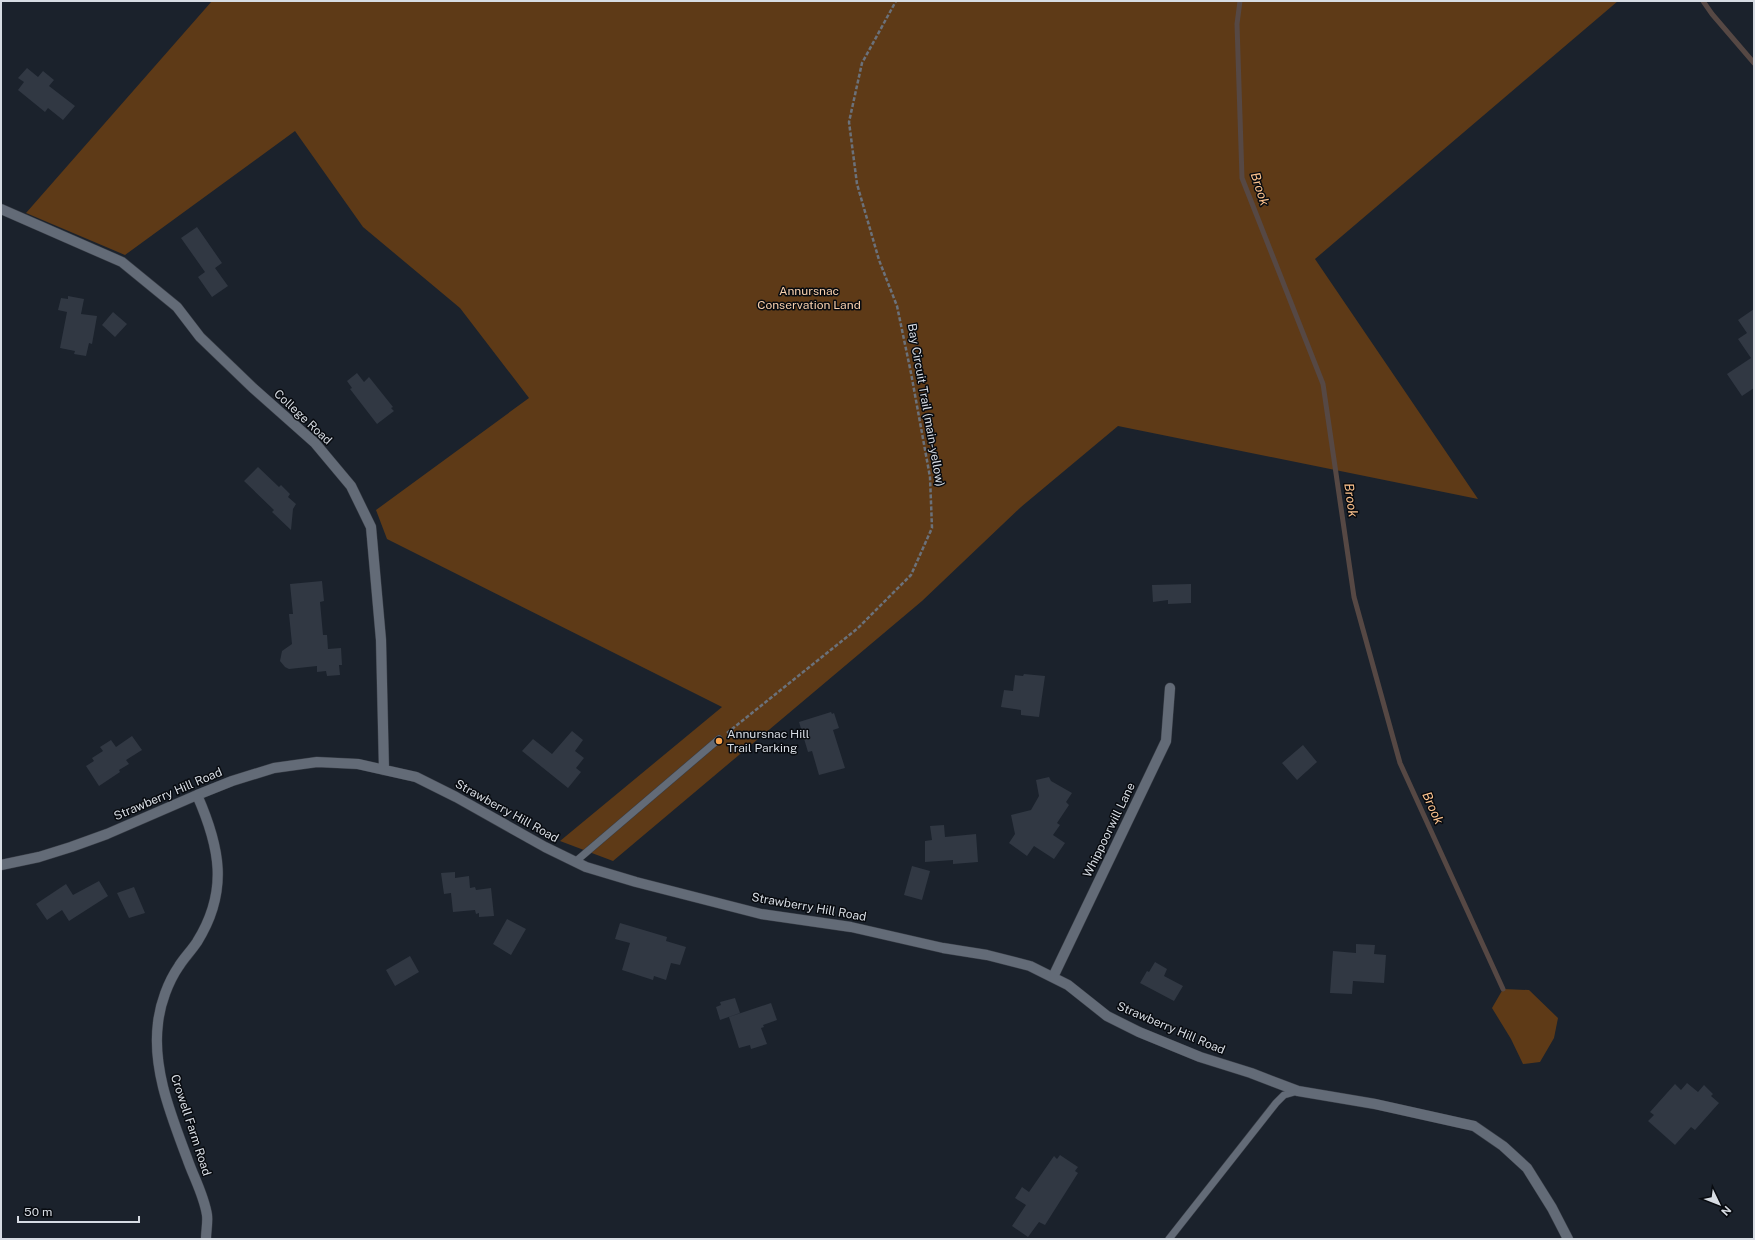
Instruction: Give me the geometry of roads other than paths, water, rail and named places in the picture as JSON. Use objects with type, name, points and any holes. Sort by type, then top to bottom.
[{"type":"street","name":"College Road","points":[[1,209],[122,262],[177,307],[200,337],[253,388],[315,443],[351,486],[371,528],[381,640],[384,770]]},
{"type":"street","name":"Whippoorwill Lane","points":[[1053,977],[1166,741],[1170,688]]},
{"type":"street","name":"Strawberry Hill Road","points":[[1,865],[39,857],[71,847],[107,834],[232,781],[274,768],[317,762],[358,764],[416,777],[456,797],[545,847],[575,862],[636,882],[761,914],[851,927],[1030,966],[1068,985],[1107,1016],[1139,1032],[1200,1057],[1251,1073],[1298,1091],[1369,1103],[1474,1126],[1503,1146],[1527,1168],[1552,1208],[1568,1239]]},
{"type":"street","name":"Crowell Farm Road","points":[[197,795],[210,823],[216,849],[218,871],[217,894],[210,916],[197,942],[178,968],[166,990],[158,1022],[156,1054],[165,1094],[207,1215],[206,1239]]},
{"type":"lane","points":[[575,862],[719,739]]},
{"type":"lane","points":[[1168,1239],[1276,1103],[1284,1095],[1298,1091]]},
{"type":"waterway","name":"Brook","points":[[1240,1],[1237,24],[1242,178],[1323,384],[1354,597],[1400,763],[1503,989]]},
{"type":"waterway","points":[[1703,1],[1712,14],[1754,63]]},
{"type":"place","name":"Annursnac Hill Trail Parking","points":[[719,741]]},
{"type":"park label","name":"Annursnac Conservation Land","points":[[809,298]]}]
